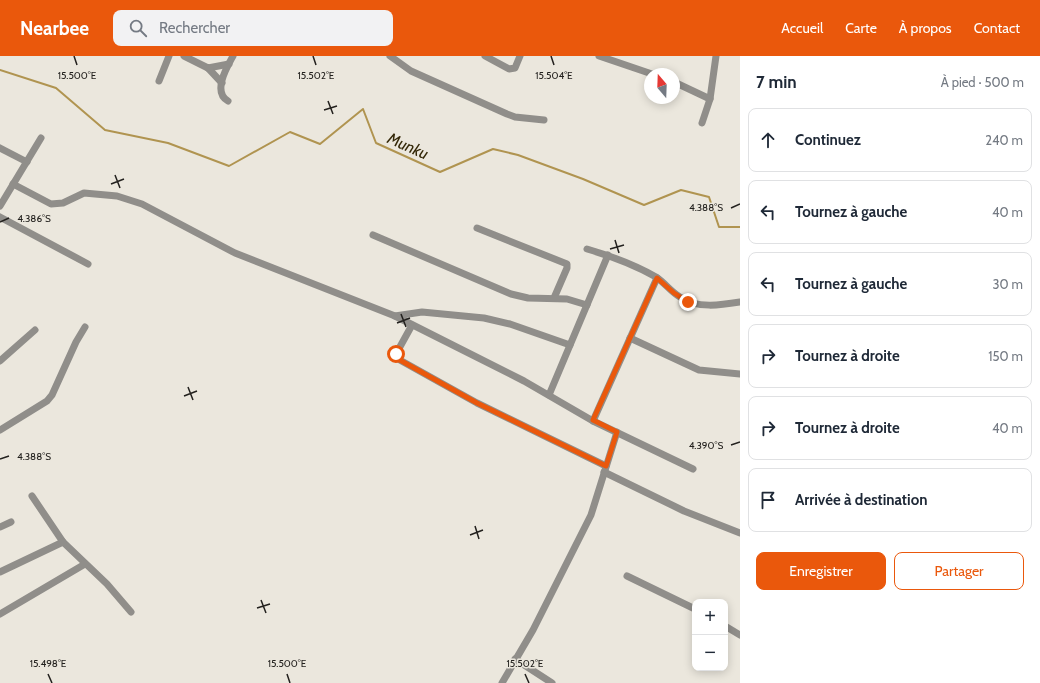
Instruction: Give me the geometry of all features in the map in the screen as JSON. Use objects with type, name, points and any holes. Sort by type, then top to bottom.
[{"type":"street","points":[[159,80],[169,56]]},
{"type":"street","points":[[184,56],[208,68],[222,83]]},
{"type":"street","points":[[228,101],[221,93],[222,83],[233,56]]},
{"type":"street","points":[[390,56],[411,71],[507,114],[515,117],[544,120]]},
{"type":"street","points":[[485,56],[509,69],[515,68],[520,56]]},
{"type":"street","points":[[599,56],[644,71]]},
{"type":"street","points":[[702,123],[710,99],[716,56]]},
{"type":"street","points":[[208,68],[229,64]]},
{"type":"street","points":[[680,85],[710,99]]},
{"type":"street","points":[[0,206],[41,138]]},
{"type":"street","points":[[0,148],[27,162]]},
{"type":"street","points":[[13,184],[51,204],[62,203],[84,193],[116,196],[142,204],[236,253],[395,316],[524,381],[593,420],[693,469]]},
{"type":"street","points":[[0,217],[88,264]]},
{"type":"street","points":[[477,228],[567,264],[567,268],[554,298]]},
{"type":"street","points":[[373,235],[511,294],[528,298],[567,299],[587,305]]},
{"type":"street","points":[[587,249],[608,255],[657,278],[674,293],[688,302],[713,305],[740,302]]},
{"type":"street","points":[[549,395],[608,255]]},
{"type":"street","points":[[593,420],[657,278]]},
{"type":"street","points":[[395,316],[422,312],[484,318],[510,324],[570,345]]},
{"type":"street","points":[[412,325],[396,354],[398,359],[477,403],[684,511],[740,533]]},
{"type":"street","points":[[0,430],[47,401],[52,395],[76,342],[85,328]]},
{"type":"street","points":[[0,361],[35,330]]},
{"type":"street","points":[[630,338],[699,370],[740,374]]},
{"type":"street","points":[[502,683],[533,630],[591,515],[617,432]]},
{"type":"street","points":[[32,496],[63,542],[106,584],[131,612]]},
{"type":"street","points":[[0,527],[11,522]]},
{"type":"street","points":[[0,572],[63,542]]},
{"type":"street","points":[[0,614],[85,564]]},
{"type":"street","points":[[627,576],[692,608]]},
{"type":"street","points":[[728,628],[740,635]]},
{"type":"street","points":[[515,659],[552,683]]},
{"type":"waterway","name":"Munku","points":[[0,70],[56,88],[105,130],[168,143],[229,166],[290,132],[320,144],[363,109],[376,143],[440,172],[493,149],[518,155],[583,179],[644,205],[681,190],[709,197],[719,227],[740,227]]},
{"type":"route","points":[[396,354],[396,358],[429,378],[606,466],[617,432],[593,420],[657,278],[680,298],[688,302]]}]
